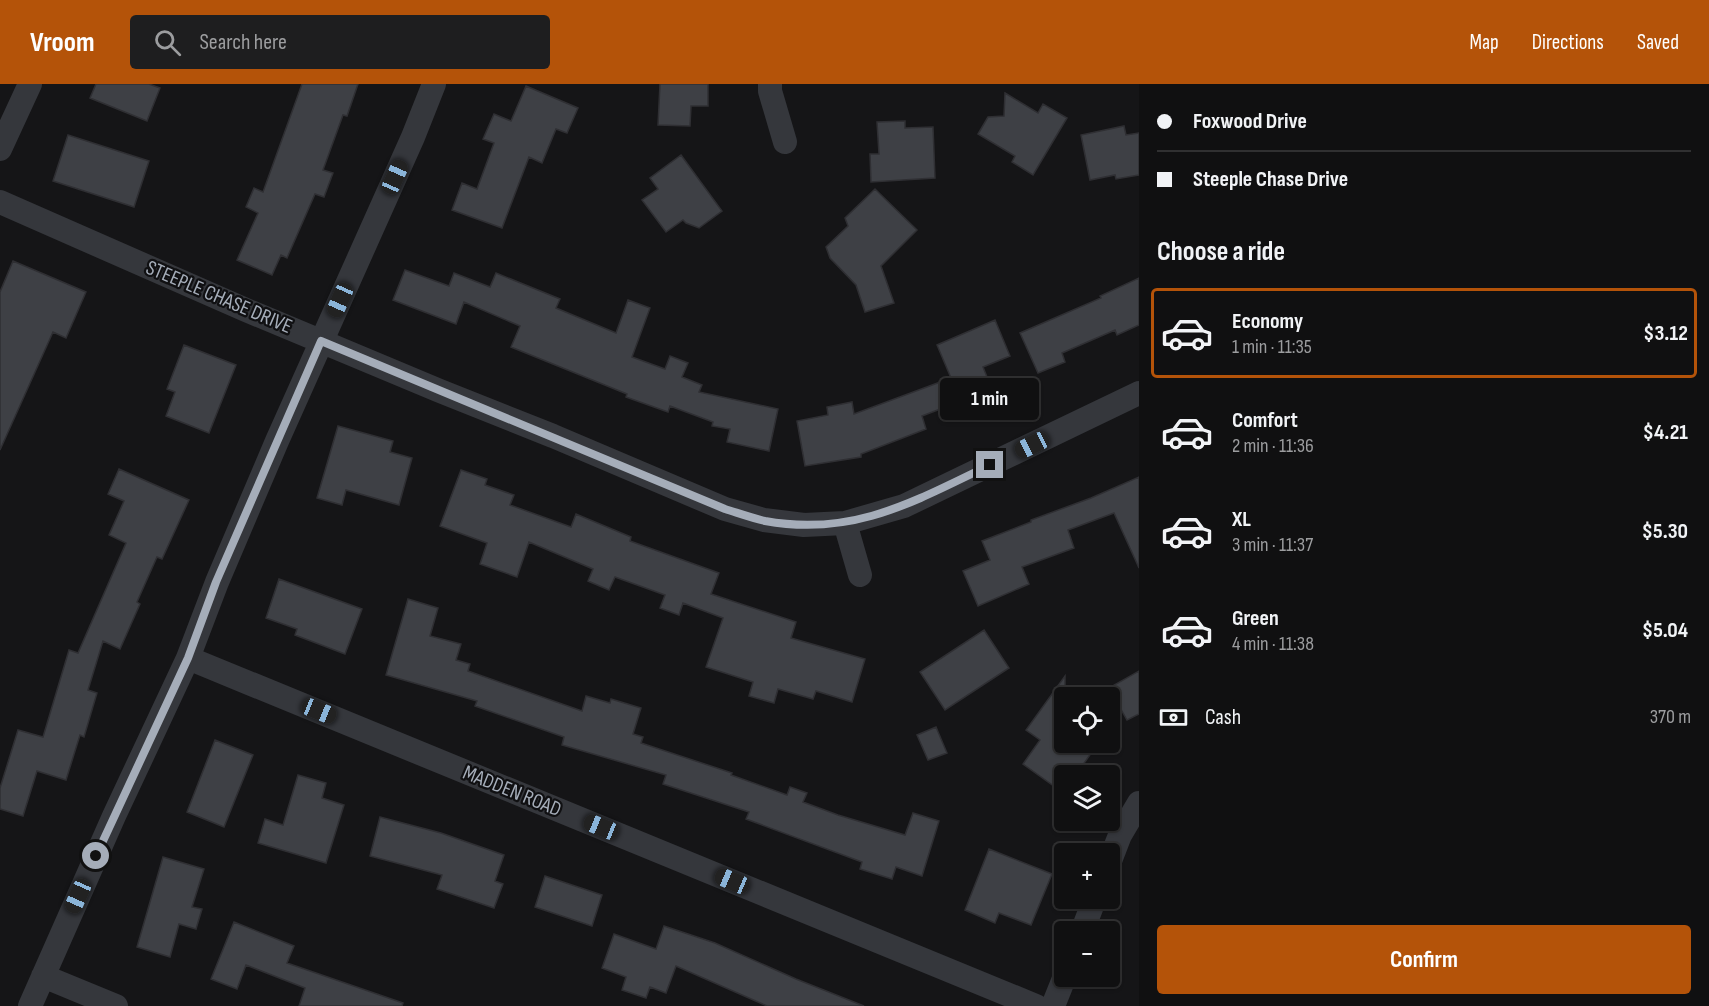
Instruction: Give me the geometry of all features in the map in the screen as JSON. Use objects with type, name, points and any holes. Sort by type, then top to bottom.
[{"type":"street","points":[[0,149],[30,84]]},
{"type":"street","points":[[30,1006],[114,816],[188,658],[216,582],[413,137],[434,84]]},
{"type":"street","points":[[770,84],[785,142]]},
{"type":"street","name":"STEEPLE CHASE DRIVE","points":[[0,202],[321,341],[725,509],[764,520],[804,525],[845,523],[904,506],[1139,393]]},
{"type":"street","points":[[845,523],[860,575]]},
{"type":"street","name":"MADDEN ROAD","points":[[188,658],[1036,1006]]},
{"type":"street","points":[[1117,843],[1139,802]]},
{"type":"street","points":[[43,976],[116,1006]]},
{"type":"street","points":[[1053,1006],[1061,987]]},
{"type":"building","points":[[96,84],[149,84],[160,88],[147,121],[90,98]]},
{"type":"building","points":[[302,84],[358,84],[347,116],[343,115],[323,170],[333,173],[324,197],[315,194],[287,258],[281,255],[272,275],[237,260],[258,213],[246,207],[254,188],[263,192]]},
{"type":"building","points":[[660,84],[708,84],[708,106],[691,106],[690,126],[658,125]]},
{"type":"building","points":[[526,86],[578,108],[567,133],[556,129],[542,163],[529,157],[502,228],[452,210],[462,183],[477,189],[494,143],[483,139],[494,114],[511,121]]},
{"type":"building","points":[[1005,93],[1038,113],[1043,104],[1067,118],[1033,175],[1012,162],[1015,156],[978,134],[988,117],[1004,116]]},
{"type":"building","points":[[905,121],[905,128],[933,127],[935,178],[871,182],[870,154],[879,154],[877,122]]},
{"type":"building","points":[[1124,126],[1126,135],[1139,133],[1139,175],[1116,179],[1115,175],[1090,180],[1081,135]]},
{"type":"building","points":[[68,135],[149,161],[134,207],[53,181]]},
{"type":"building","points":[[681,155],[722,211],[699,228],[683,220],[666,232],[642,200],[658,189],[650,178]]},
{"type":"building","points":[[875,189],[917,230],[881,266],[894,303],[865,312],[856,285],[830,258],[826,247],[848,226],[845,218]]},
{"type":"building","points":[[13,261],[86,292],[66,338],[53,332],[0,450],[0,292]]},
{"type":"building","points":[[405,270],[449,286],[454,273],[490,287],[496,273],[560,299],[556,308],[616,333],[628,300],[650,308],[632,357],[665,369],[670,356],[688,363],[682,377],[702,385],[699,392],[778,409],[769,451],[727,442],[730,429],[712,426],[713,422],[670,406],[668,412],[626,397],[627,394],[511,347],[520,326],[464,302],[456,324],[393,300]]},
{"type":"building","points":[[1139,278],[1139,325],[1117,335],[1115,330],[1062,353],[1065,362],[1038,373],[1020,333],[1101,298],[1100,296]]},
{"type":"building","points":[[995,320],[1010,356],[983,367],[995,397],[964,410],[961,401],[922,416],[926,429],[861,454],[861,457],[805,466],[797,421],[828,415],[827,407],[852,402],[854,414],[951,378],[937,345]]},
{"type":"building","points":[[184,345],[236,365],[209,433],[166,416],[175,392],[167,389]]},
{"type":"building","points":[[338,426],[393,441],[390,452],[412,458],[399,505],[346,490],[342,505],[317,498]]},
{"type":"building","points":[[119,469],[189,500],[162,559],[157,557],[120,649],[103,641],[88,690],[97,693],[84,737],[80,735],[66,780],[37,771],[23,816],[0,809],[0,788],[18,730],[43,737],[69,650],[78,653],[126,543],[109,535],[124,501],[108,494]]},
{"type":"building","points":[[461,470],[487,479],[485,485],[514,495],[510,505],[571,527],[576,514],[631,537],[630,541],[719,573],[711,594],[796,622],[791,638],[865,659],[852,702],[816,691],[813,699],[778,689],[774,703],[749,696],[753,682],[706,667],[723,618],[683,603],[679,615],[660,608],[665,595],[615,577],[609,590],[588,581],[593,569],[529,542],[517,577],[480,564],[487,543],[440,526]]},
{"type":"building","points":[[1139,477],[1139,568],[1114,513],[1068,530],[1074,548],[1022,567],[1029,584],[978,606],[963,571],[990,560],[982,541]]},
{"type":"building","points":[[279,579],[362,609],[345,654],[295,635],[297,629],[266,618]]},
{"type":"building","points":[[408,599],[438,608],[430,636],[461,644],[456,660],[470,664],[468,671],[582,711],[586,696],[610,703],[611,699],[641,708],[633,734],[643,737],[641,743],[732,773],[731,775],[787,795],[790,787],[807,793],[803,802],[838,815],[905,835],[913,813],[939,821],[922,876],[896,867],[892,879],[860,869],[862,862],[746,819],[749,812],[663,784],[666,775],[562,745],[564,737],[475,706],[477,701],[386,675]]},
{"type":"building","points":[[984,630],[1009,668],[945,710],[920,672]]},
{"type":"building","points":[[1139,671],[1139,714],[1127,720],[1120,708],[1120,687],[1111,687]]},
{"type":"building","points":[[1065,676],[1065,687],[1057,687]]},
{"type":"building","points":[[1054,691],[1054,753],[1091,753],[1083,765],[1054,765],[1054,786],[1023,764],[1040,740],[1026,730]]},
{"type":"building","points":[[936,727],[947,753],[928,760],[917,735]]},
{"type":"building","points":[[215,740],[253,755],[224,827],[187,812]]},
{"type":"building","points":[[298,775],[326,783],[322,798],[344,805],[326,863],[258,843],[265,819],[283,825]]},
{"type":"building","points":[[380,817],[441,833],[504,855],[495,881],[503,884],[494,908],[437,889],[442,875],[370,856]]},
{"type":"building","points":[[989,849],[1052,874],[1031,925],[999,913],[995,923],[965,910]]},
{"type":"building","points":[[163,857],[204,869],[192,907],[202,909],[196,929],[179,924],[170,957],[137,947]]},
{"type":"building","points":[[545,876],[602,895],[592,926],[535,907]]},
{"type":"building","points":[[234,922],[294,946],[287,963],[403,1003],[402,1006],[299,1006],[305,988],[246,965],[237,989],[211,979]]},
{"type":"building","points":[[664,926],[715,943],[864,1006],[767,1006],[676,966],[666,993],[650,987],[646,998],[622,990],[626,977],[602,968],[614,934],[656,949]]},
{"type":"route","points":[[96,856],[188,658],[216,582],[321,341],[725,509],[764,520],[804,525],[845,523],[869,518],[904,506],[990,465]]}]
